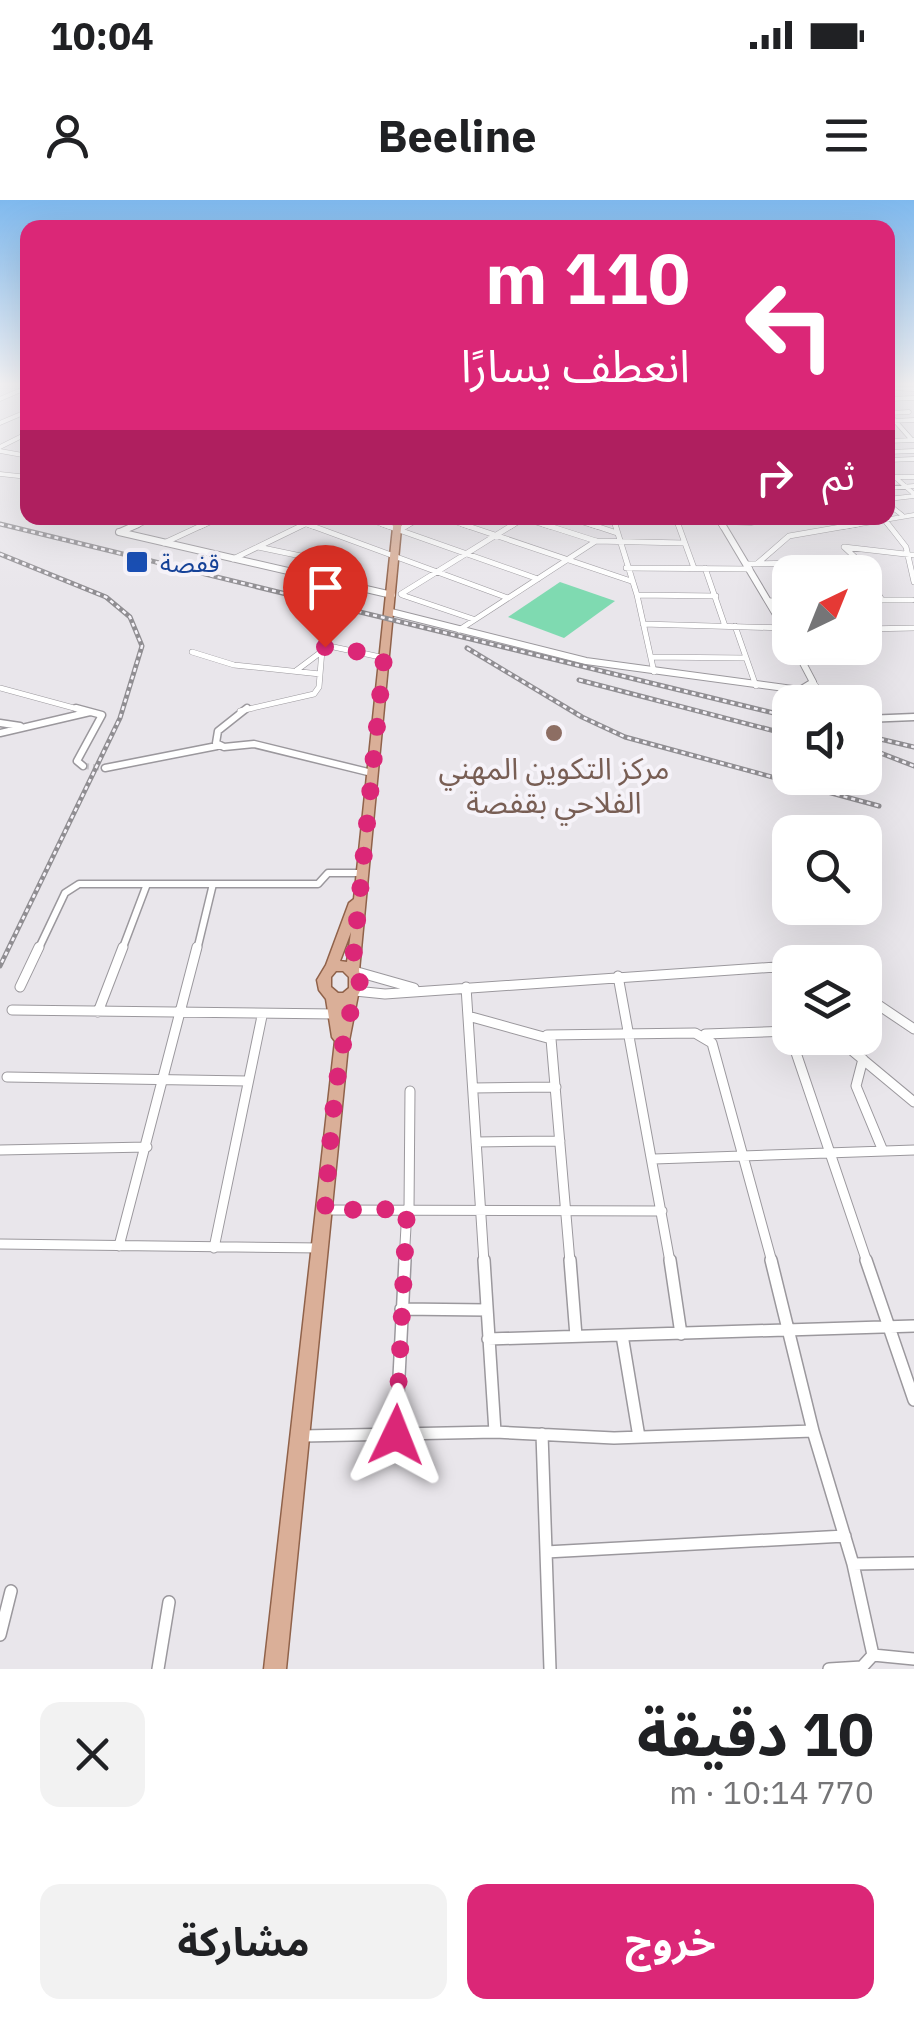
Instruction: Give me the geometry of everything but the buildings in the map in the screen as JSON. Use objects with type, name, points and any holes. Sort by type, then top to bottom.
[{"type":"main road","points":[[276,1669],[341,1046],[360,981],[354,971],[358,896],[384,658],[397,594],[398,526]]},
{"type":"main road","points":[[341,1046],[332,995],[322,986],[358,896]]},
{"type":"main road","points":[[330,971],[354,971]]},
{"type":"main road","points":[[332,995],[354,992]]},
{"type":"street","points":[[895,479],[914,492]]},
{"type":"street","points":[[895,488],[906,487]]},
{"type":"street","points":[[895,508],[902,515]]},
{"type":"street","points":[[895,516],[914,514]]},
{"type":"street","points":[[164,543],[204,525]]},
{"type":"street","points":[[233,559],[303,525]]},
{"type":"street","points":[[308,525],[508,598]]},
{"type":"street","points":[[464,525],[630,582]]},
{"type":"street","points":[[397,594],[514,525]]},
{"type":"street","points":[[546,525],[596,541],[684,543]]},
{"type":"street","points":[[591,525],[617,533]]},
{"type":"street","points":[[615,525],[637,595],[654,673]]},
{"type":"street","points":[[675,525],[694,568]]},
{"type":"street","points":[[722,525],[772,606]]},
{"type":"street","points":[[758,563],[781,538],[852,525]]},
{"type":"street","points":[[888,525],[910,555],[914,582]]},
{"type":"street","points":[[132,526],[119,532],[397,594],[474,620]]},
{"type":"street","points":[[398,526],[538,579]]},
{"type":"street","points":[[459,630],[596,541]]},
{"type":"street","points":[[258,546],[320,560]]},
{"type":"street","points":[[852,555],[844,547],[910,555]]},
{"type":"street","points":[[626,568],[772,563]]},
{"type":"street","points":[[705,568],[725,626]]},
{"type":"street","points":[[637,595],[716,596]]},
{"type":"street","points":[[882,600],[913,602]]},
{"type":"street","points":[[391,612],[654,673],[800,690],[812,682]]},
{"type":"street","points":[[643,624],[772,630]]},
{"type":"street","points":[[735,626],[756,686]]},
{"type":"street","points":[[882,630],[912,631]]},
{"type":"street","points":[[296,670],[322,650],[334,646],[384,658]]},
{"type":"street","points":[[217,746],[218,731],[233,715],[256,705],[314,694],[322,650]]},
{"type":"street","points":[[192,652],[234,665],[320,674]]},
{"type":"street","points":[[651,657],[746,658]]},
{"type":"street","points":[[804,665],[814,685]]},
{"type":"street","points":[[0,688],[94,711],[102,717],[78,761],[83,766]]},
{"type":"street","points":[[0,733],[94,711]]},
{"type":"street","points":[[882,718],[914,717]]},
{"type":"street","points":[[0,723],[28,727]]},
{"type":"street","points":[[105,768],[217,746],[254,744],[372,773]]},
{"type":"street","points":[[20,988],[66,893],[79,884],[318,884],[328,874],[361,874]]},
{"type":"street","points":[[98,1012],[147,884]]},
{"type":"street","points":[[120,1246],[213,884]]},
{"type":"street","points":[[354,992],[385,994],[772,966]]},
{"type":"street","points":[[354,971],[390,984],[428,989]]},
{"type":"street","points":[[618,976],[654,1159],[681,1334]]},
{"type":"street","points":[[466,987],[496,1432]]},
{"type":"street","points":[[882,1007],[914,1029]]},
{"type":"street","points":[[12,1010],[334,1014]]},
{"type":"street","points":[[214,1248],[262,1016]]},
{"type":"street","points":[[468,1016],[547,1035],[772,1033]]},
{"type":"street","points":[[700,1034],[712,1043],[745,1156],[814,1431],[853,1564],[872,1655]]},
{"type":"street","points":[[547,1035],[552,1044],[576,1336]]},
{"type":"street","points":[[797,1055],[914,1400]]},
{"type":"street","points":[[858,1055],[914,1102]]},
{"type":"street","points":[[863,1059],[856,1086],[882,1151]]},
{"type":"street","points":[[7,1078],[247,1081]]},
{"type":"street","points":[[473,1088],[556,1087]]},
{"type":"street","points":[[396,1435],[410,1091]]},
{"type":"street","points":[[476,1142],[560,1140]]},
{"type":"street","points":[[0,1150],[147,1148]]},
{"type":"street","points":[[654,1159],[914,1150]]},
{"type":"street","points":[[325,1210],[662,1211]]},
{"type":"street","points":[[0,1244],[321,1248]]},
{"type":"street","points":[[401,1309],[487,1310]]},
{"type":"street","points":[[488,1339],[914,1326]]},
{"type":"street","points":[[622,1335],[639,1437]]},
{"type":"street","points":[[302,1436],[496,1432],[639,1437],[814,1431]]},
{"type":"street","points":[[542,1434],[550,1669]]},
{"type":"street","points":[[546,1552],[844,1536]]},
{"type":"street","points":[[853,1564],[914,1562]]},
{"type":"street","points":[[0,1635],[11,1591]]},
{"type":"street","points":[[158,1669],[169,1602]]},
{"type":"street","points":[[872,1655],[914,1659]]},
{"type":"street","points":[[829,1669],[862,1666],[872,1655]]},
{"type":"green space","points":[[560,582],[615,601],[564,638],[508,617]]},
{"type":"tunnel","points":[[83,766],[105,768]]},
{"type":"railway","points":[[0,524],[772,713]]},
{"type":"railway","points":[[0,554],[106,597],[130,617],[142,646],[120,718],[0,966]]},
{"type":"railway","points":[[467,648],[582,717],[625,737],[879,806]]},
{"type":"railway","points":[[579,680],[772,730]]},
{"type":"railway","points":[[882,739],[914,747]]},
{"type":"railway","points":[[882,754],[914,766]]},
{"type":"place","name":"قفصة","points":[[137,562]]},
{"type":"place","name":"مركز التكوين المهني الفلاحي بقفصة","points":[[554,733]]},
{"type":"route","points":[[325,647],[384,658],[352,970],[360,981],[352,992],[341,1046],[325,1210],[407,1209],[396,1435]]}]
